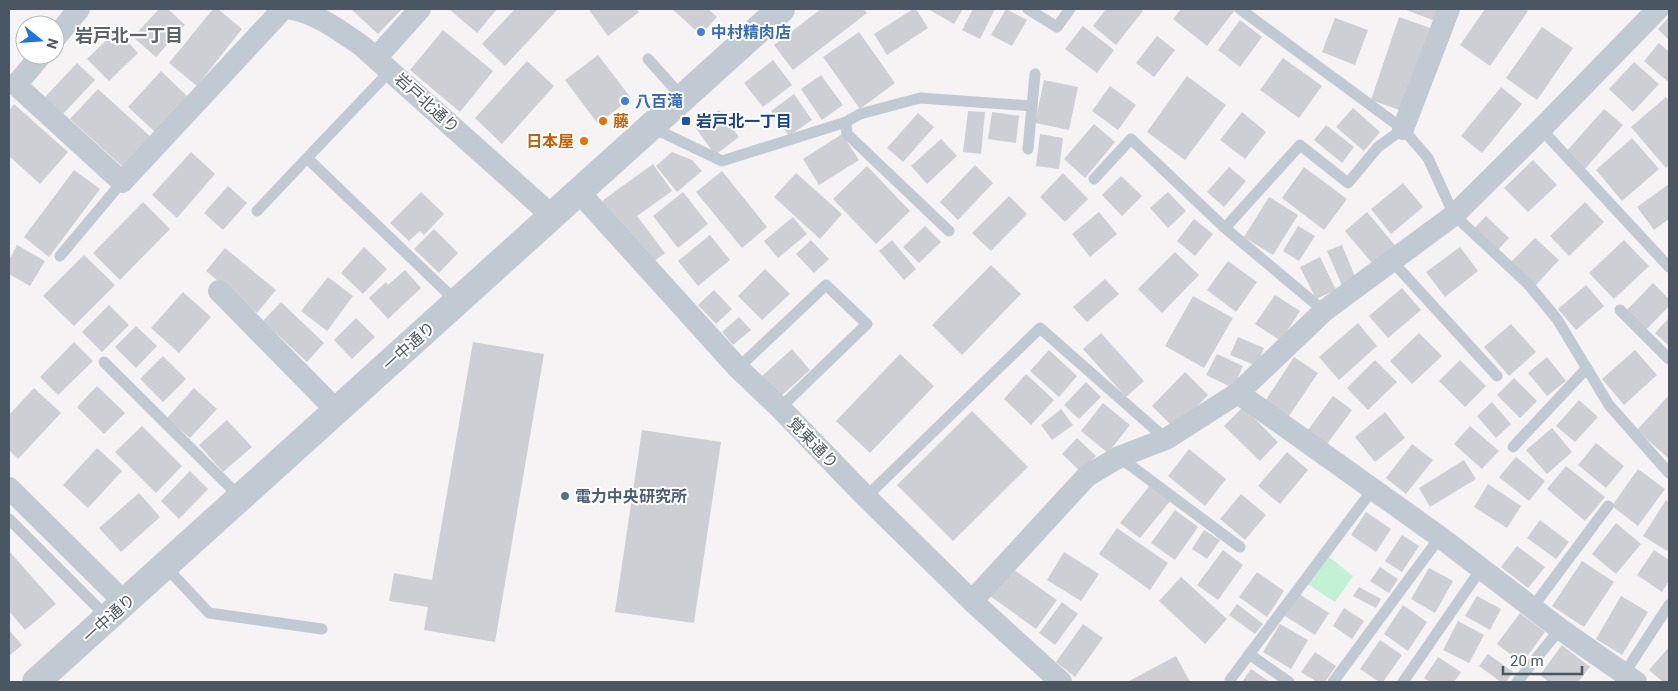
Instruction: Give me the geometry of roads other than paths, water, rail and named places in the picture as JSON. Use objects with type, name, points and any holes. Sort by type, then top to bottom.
[{"type":"street","points":[[65,26],[79,9]]},
{"type":"street","points":[[33,65],[16,85],[122,182],[284,9]]},
{"type":"street","name":"岩戸北通り","points":[[292,9],[306,12],[333,27],[383,64],[551,215]]},
{"type":"street","points":[[383,64],[420,9]]},
{"type":"street","name":"一中通り","points":[[36,682],[781,9]]},
{"type":"street","points":[[1403,129],[1449,9]]},
{"type":"street","points":[[972,602],[1087,476],[1119,457],[1166,439],[1238,393],[1324,311],[1454,215],[1542,129],[1658,9]]},
{"type":"street","name":"覚東通り","points":[[578,191],[738,368],[972,602],[1061,682]]},
{"type":"street","points":[[219,291],[337,411]]},
{"type":"street","points":[[1238,393],[1440,537],[1560,629],[1630,678]]},
{"type":"street","points":[[9,488],[116,610]]},
{"type":"lane","points":[[1028,9],[1057,27],[1070,9]]},
{"type":"lane","points":[[1240,9],[1403,129],[1428,158],[1454,215],[1528,284],[1558,319],[1608,405],[1669,473]]},
{"type":"lane","points":[[648,59],[683,98]]},
{"type":"lane","points":[[257,211],[307,158],[383,64]]},
{"type":"lane","points":[[1028,149],[1035,74]]},
{"type":"lane","points":[[651,127],[722,161],[846,122],[860,114],[920,98],[1032,106]]},
{"type":"lane","points":[[846,122],[847,134],[948,231]]},
{"type":"lane","points":[[1225,228],[1300,145],[1348,183],[1378,147],[1403,129]]},
{"type":"lane","points":[[1542,129],[1669,267]]},
{"type":"lane","points":[[1094,179],[1131,139],[1225,228],[1324,311]]},
{"type":"lane","points":[[307,158],[458,302]]},
{"type":"lane","points":[[60,256],[122,182]]},
{"type":"lane","points":[[1392,261],[1497,376]]},
{"type":"lane","points":[[738,368],[826,285],[867,324],[780,408]]},
{"type":"lane","points":[[1620,310],[1669,359]]},
{"type":"lane","points":[[866,497],[1040,328],[1166,439]]},
{"type":"lane","points":[[104,362],[241,498]]},
{"type":"lane","points":[[1513,448],[1587,368]]},
{"type":"lane","points":[[1119,457],[1240,548]]},
{"type":"lane","points":[[1230,680],[1373,489]]},
{"type":"lane","points":[[1532,608],[1608,506]]},
{"type":"lane","points":[[9,519],[116,610]]},
{"type":"lane","points":[[1333,682],[1440,537]]},
{"type":"lane","points":[[165,566],[209,613],[322,629]]},
{"type":"lane","points":[[1403,682],[1481,569]]},
{"type":"lane","points":[[1630,678],[1669,605]]},
{"type":"lane","points":[[1517,682],[1560,629]]},
{"type":"lane","points":[[1249,654],[1288,682]]},
{"type":"place","name":"中村精肉店","points":[[701,32]]},
{"type":"place","name":"八百滝","points":[[625,101]]},
{"type":"place","name":"藤","points":[[603,121]]},
{"type":"place","name":"岩戸北一丁目","points":[[686,121]]},
{"type":"place","name":"日本屋","points":[[584,141]]},
{"type":"place","name":"電力中央研究所","points":[[565,496]]},
{"type":"district","name":"岩戸北一丁目","points":[[129,35]]}]
